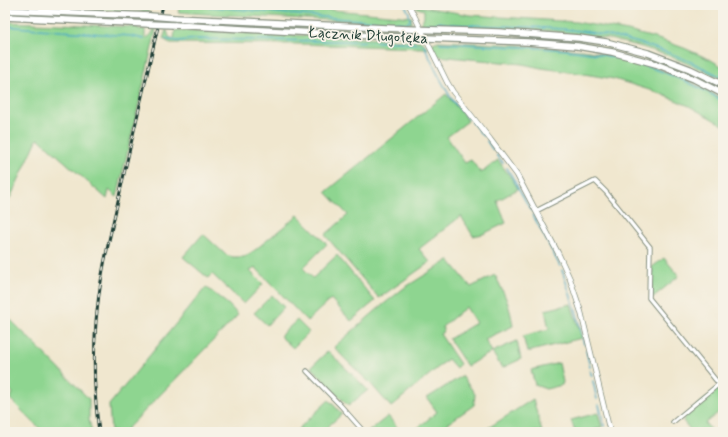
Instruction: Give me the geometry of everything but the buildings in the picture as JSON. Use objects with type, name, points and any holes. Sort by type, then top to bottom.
[{"type":"main road","name":"Łącznik Długołęka","points":[[5,10],[529,34],[579,38],[606,42],[668,60],[723,85]]},
{"type":"main road","name":"Łącznik Długołęka","points":[[5,18],[549,43],[603,50],[635,58],[668,68],[723,94]]},
{"type":"street","points":[[409,5],[441,72],[453,92],[490,138],[517,175],[558,253],[570,279],[581,312],[610,432]]},
{"type":"street","points":[[536,211],[595,181],[606,192],[650,246],[649,298],[723,389]]},
{"type":"street","points":[[307,371],[364,432]]},
{"type":"street","points":[[673,422],[719,384]]},
{"type":"green space","points":[[5,5],[149,5],[149,11],[142,11]]},
{"type":"green space","points":[[180,5],[229,5],[293,10],[299,7],[412,17],[411,24],[408,24],[205,14],[178,12]]},
{"type":"green space","points":[[413,5],[470,15],[576,22],[628,31],[684,48],[711,60],[723,67],[723,80],[669,56],[610,39],[550,31],[424,25],[421,23],[424,17],[424,10],[414,7]]},
{"type":"green space","points":[[5,12],[150,19],[149,22],[5,15]]},
{"type":"green space","points":[[175,20],[409,31],[407,33],[233,25],[175,22]]},
{"type":"green space","points":[[5,22],[138,27],[138,29],[145,29],[145,38],[151,35],[154,29],[156,30],[117,197],[109,190],[107,199],[39,139],[37,140],[5,209],[5,38],[7,37],[5,35]]},
{"type":"green space","points":[[166,30],[169,37],[174,39],[175,30],[182,30],[420,41],[428,49],[297,44],[170,43],[163,39]]},
{"type":"green space","points":[[438,41],[584,50],[612,55],[645,64],[693,83],[723,99],[723,125],[689,106],[659,93],[614,79],[522,64],[438,56],[432,47],[433,43]]},
{"type":"green space","points":[[446,94],[468,121],[447,137],[465,163],[471,160],[481,173],[498,160],[518,189],[497,201],[506,223],[483,234],[473,236],[461,216],[419,249],[430,262],[379,298],[325,235],[348,215],[326,192]]},
{"type":"green space","points":[[298,215],[327,244],[303,268],[313,278],[337,255],[375,301],[351,321],[331,299],[307,321],[255,267],[250,271],[263,284],[244,304],[212,274],[208,278],[183,257],[203,234],[226,255],[233,257],[244,257],[255,250]]},
{"type":"green space","points":[[664,258],[679,276],[652,298],[652,267]]},
{"type":"green space","points":[[449,260],[471,287],[495,275],[506,299],[513,326],[485,339],[492,352],[467,366],[449,339],[476,323],[466,307],[442,327],[444,331],[440,334],[460,364],[456,368],[448,359],[391,407],[370,383],[334,347],[404,288]]},
{"type":"green space","points":[[206,287],[229,305],[238,315],[124,432],[111,432],[109,405]]},
{"type":"green space","points":[[272,295],[284,307],[267,325],[254,313]]},
{"type":"green space","points":[[571,304],[582,338],[527,352],[523,336],[549,329],[545,310]]},
{"type":"green space","points":[[5,314],[89,399],[89,420],[92,432],[35,432],[41,430],[10,399],[13,393],[10,390],[5,389]]},
{"type":"green space","points":[[297,320],[309,332],[293,348],[280,336]]},
{"type":"green space","points":[[517,341],[521,359],[502,368],[492,352]]},
{"type":"green space","points":[[328,351],[368,390],[348,406],[311,367]]},
{"type":"green space","points":[[559,363],[563,382],[562,385],[546,389],[535,385],[531,370]]},
{"type":"green space","points":[[462,376],[475,394],[474,405],[447,424],[453,432],[413,432],[437,412],[427,398]]},
{"type":"green space","points":[[716,390],[723,393],[723,409],[705,423],[713,432],[692,432],[683,421],[686,415]]},
{"type":"green space","points":[[533,399],[542,432],[482,432]]},
{"type":"green space","points":[[329,400],[342,414],[324,430],[326,432],[295,432]]},
{"type":"green space","points":[[598,413],[602,427],[589,432],[575,432],[571,420]]},
{"type":"green space","points":[[388,416],[401,432],[368,432]]},
{"type":"waterway","points":[[192,5],[406,23],[410,20],[409,13],[405,5]]},
{"type":"waterway","points":[[426,24],[434,24],[439,22],[448,24],[553,28],[606,35],[674,55],[723,78]]},
{"type":"waterway","points":[[5,26],[131,36],[144,39]]},
{"type":"waterway","points":[[165,39],[178,41],[197,39],[401,42],[407,44],[421,44],[424,45],[452,100],[469,119]]},
{"type":"waterway","points":[[439,43],[550,49],[619,58],[650,67],[680,79],[723,101]]},
{"type":"waterway","points":[[472,122],[483,136]]},
{"type":"waterway","points":[[487,141],[493,150]]},
{"type":"waterway","points":[[497,155],[503,163]]},
{"type":"waterway","points":[[507,168],[531,211]]},
{"type":"waterway","points":[[533,215],[560,266]]},
{"type":"waterway","points":[[562,270],[577,315],[584,344]]},
{"type":"waterway","points":[[586,350],[590,367]]},
{"type":"waterway","points":[[590,371],[592,376]]},
{"type":"waterway","points":[[593,381],[597,399]]},
{"type":"waterway","points":[[599,405],[604,426]]},
{"type":"railway","points":[[99,432],[94,373],[95,333],[99,294],[104,262],[163,5]]}]
